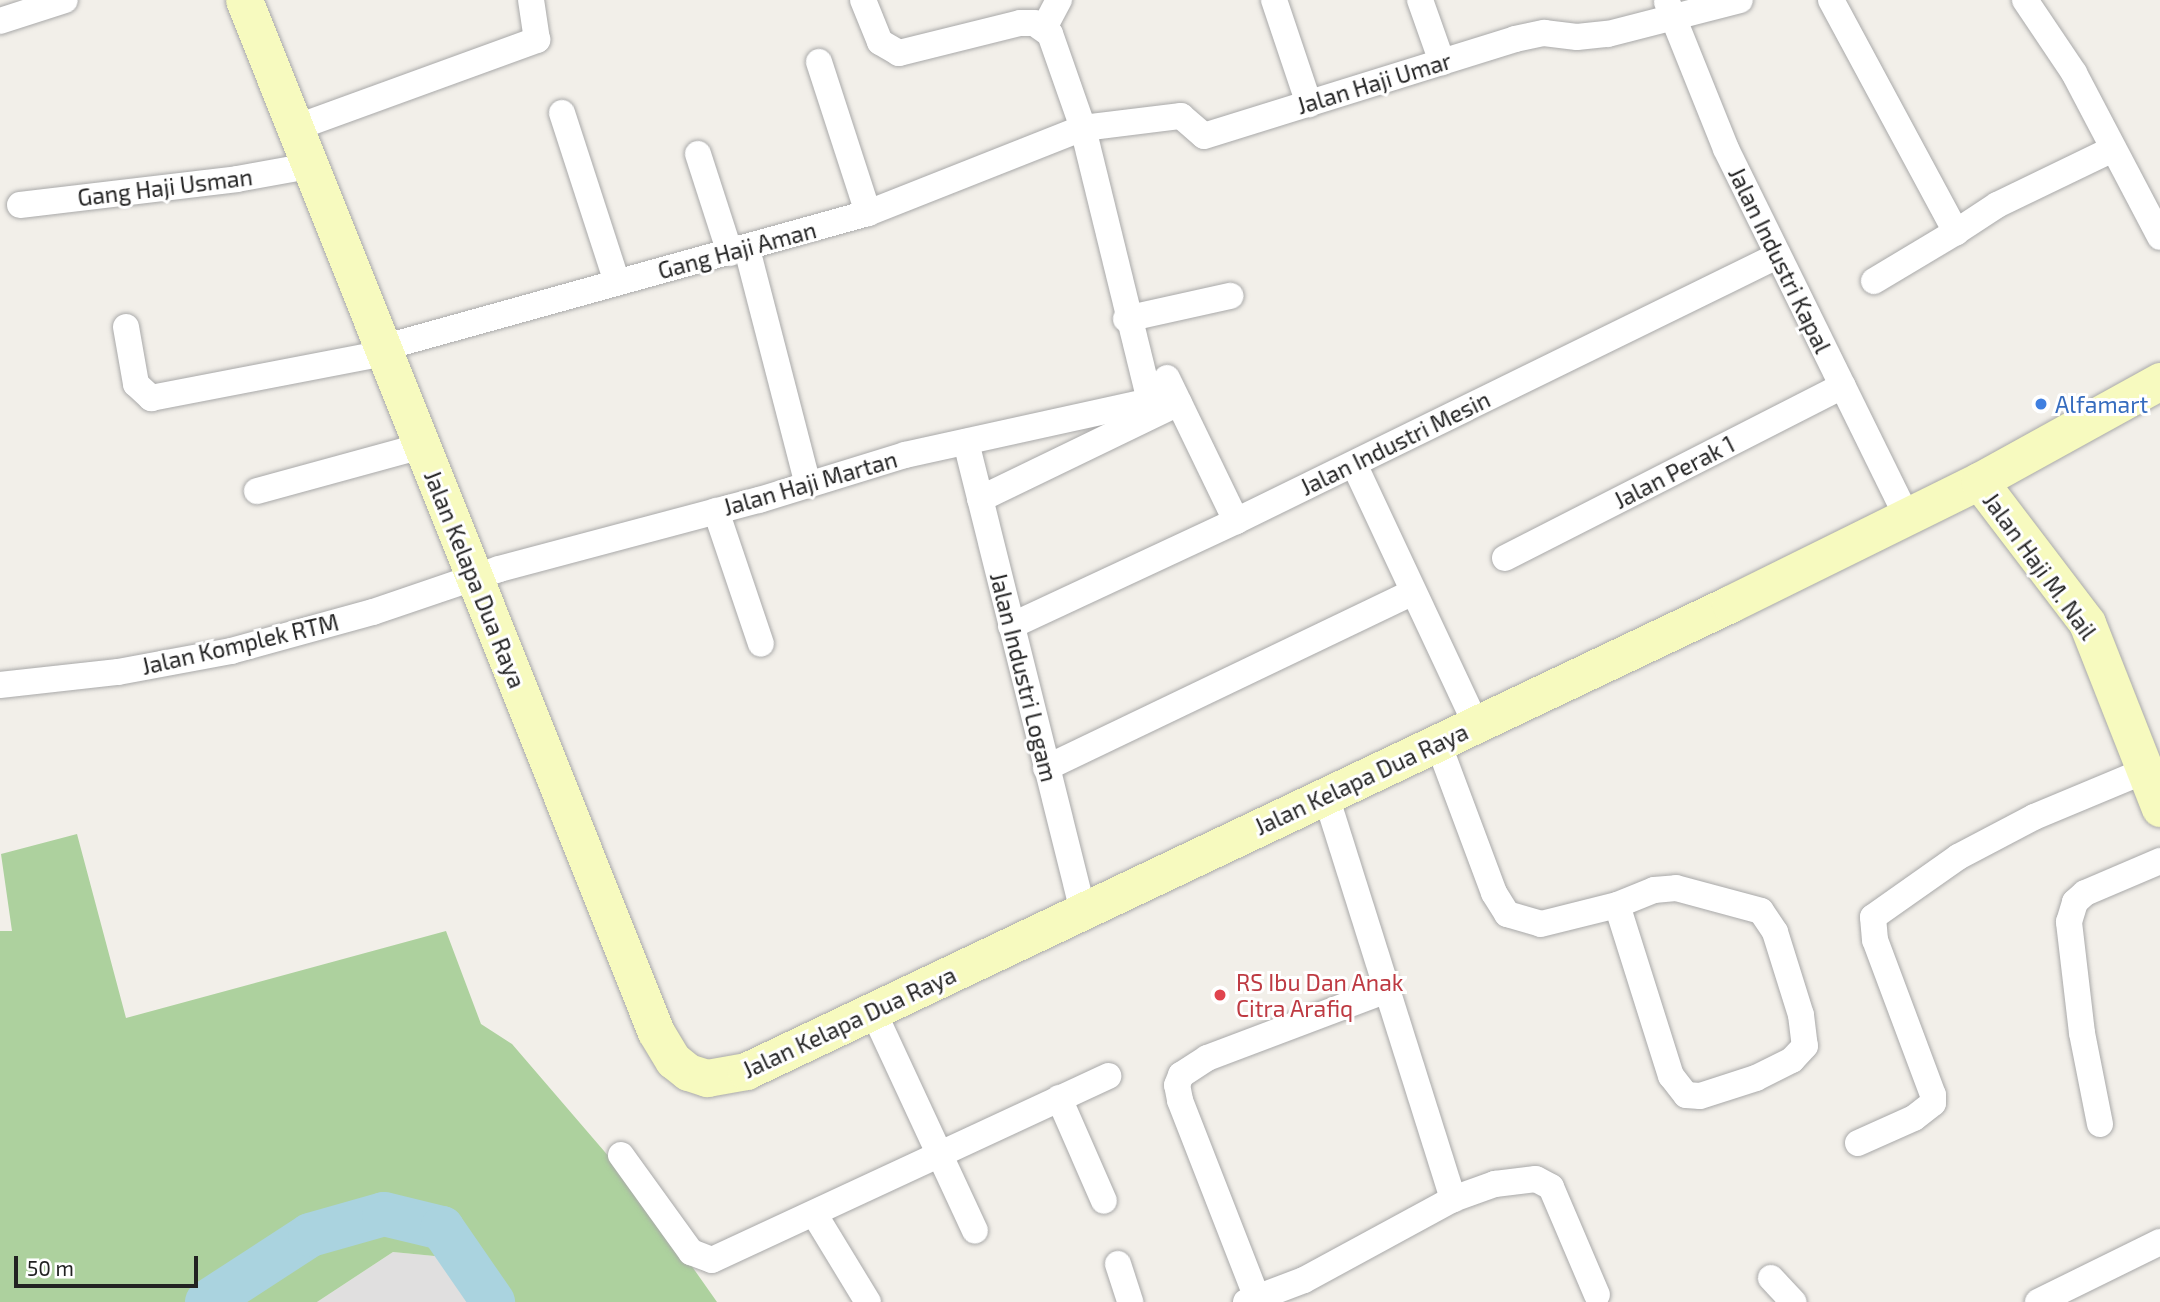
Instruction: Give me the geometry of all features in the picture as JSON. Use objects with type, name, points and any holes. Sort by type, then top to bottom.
[{"type":"main road","name":"Jalan Kelapa Dua Raya","points":[[244,0],[656,1032],[673,1060],[697,1076],[732,1077],[1476,725],[1979,481],[2160,381]]},
{"type":"main road","name":"Jalan Haji M. Nail","points":[[1979,481],[2087,623],[2160,808]]},
{"type":"street","points":[[0,21],[65,0]]},
{"type":"street","points":[[295,128],[537,40],[531,0]]},
{"type":"street","points":[[863,0],[880,42],[899,53],[1020,23],[1044,28],[1054,43],[1083,128],[1126,319],[1230,296]]},
{"type":"street","points":[[1044,28],[1059,0]]},
{"type":"street","points":[[1274,0],[1309,104]]},
{"type":"street","points":[[1420,0],[1442,62]]},
{"type":"street","name":"Jalan Haji Umar","points":[[1083,128],[1181,116],[1204,136],[1544,33],[1592,36],[1669,8],[1740,0]]},
{"type":"street","points":[[1830,0],[1956,232]]},
{"type":"street","points":[[2025,0],[2074,74],[2160,237]]},
{"type":"street","name":"Jalan Industri Kapal","points":[[1669,8],[1726,149],[1906,515]]},
{"type":"street","points":[[819,62],[868,213]]},
{"type":"street","points":[[562,113],[617,282]]},
{"type":"street","name":"Gang Haji Aman","points":[[126,327],[136,384],[151,398],[383,350],[868,213],[1083,128]]},
{"type":"street","points":[[1874,281],[1997,205],[2113,149]]},
{"type":"street","points":[[698,154],[738,251],[808,485]]},
{"type":"street","name":"Gang Haji Usman","points":[[20,205],[237,179],[309,166]]},
{"type":"street","name":"Jalan Industri Mesin","points":[[1011,626],[1236,522],[1777,256]]},
{"type":"street","name":"Jalan Haji Martan","points":[[475,578],[966,442],[1150,401],[1126,319]]},
{"type":"street","points":[[1167,378],[1236,522]]},
{"type":"street","name":"Jalan Perak 1","points":[[1505,558],[1843,386]]},
{"type":"street","points":[[979,499],[1179,403]]},
{"type":"street","name":"Jalan Industri Logam","points":[[966,442],[1083,911]]},
{"type":"street","points":[[257,491],[422,446]]},
{"type":"street","points":[[1354,464],[1476,725]]},
{"type":"street","points":[[716,511],[761,644]]},
{"type":"street","name":"Jalan Komplek RTM","points":[[0,685],[118,672],[230,651],[475,578]]},
{"type":"street","points":[[1046,768],[1413,592]]},
{"type":"street","points":[[1437,743],[1494,893],[1507,914],[1541,924],[1617,905],[1654,890],[1676,888],[1769,916],[1801,1015],[1805,1046],[1792,1060],[1756,1078],[1700,1096],[1686,1094],[1671,1076],[1617,905]]},
{"type":"street","points":[[1858,1143],[1914,1118],[1933,1103],[1933,1095],[1875,940],[1873,917],[1958,857],[2023,822],[2147,770]]},
{"type":"street","points":[[1326,796],[1384,991],[1453,1199]]},
{"type":"street","points":[[2100,1124],[2082,1033],[2069,922],[2075,902],[2085,893],[2160,861]]},
{"type":"street","points":[[1384,991],[1207,1058],[1181,1075],[1177,1085],[1180,1100],[1252,1300],[1304,1280],[1453,1199],[1495,1184],[1544,1181],[1551,1187],[1597,1295]]},
{"type":"street","points":[[873,1011],[937,1154],[975,1230]]},
{"type":"street","points":[[621,1155],[691,1252],[702,1260],[723,1258],[937,1154],[1108,1076]]},
{"type":"street","points":[[1059,1098],[1104,1201]]},
{"type":"street","points":[[815,1215],[868,1302]]},
{"type":"street","points":[[2038,1302],[2160,1242]]},
{"type":"street","points":[[1118,1264],[1130,1302]]},
{"type":"street","points":[[1771,1278],[1793,1302]]},
{"type":"shaded area","points":[[393,1252],[455,1258],[489,1302],[317,1302]]},
{"type":"green space","points":[[77,834],[126,1018],[446,931],[481,1024],[512,1044],[641,1194],[717,1302],[489,1302],[455,1258],[393,1252],[317,1302],[0,1302],[0,931],[12,931],[1,854]]},
{"type":"waterway","points":[[207,1302],[310,1235],[384,1214],[442,1228],[493,1302]]},
{"type":"place","name":"Alfamart","points":[[2041,404]]},
{"type":"place","name":"RS Ibu Dan Anak Citra Arafiq","points":[[1220,995]]}]
